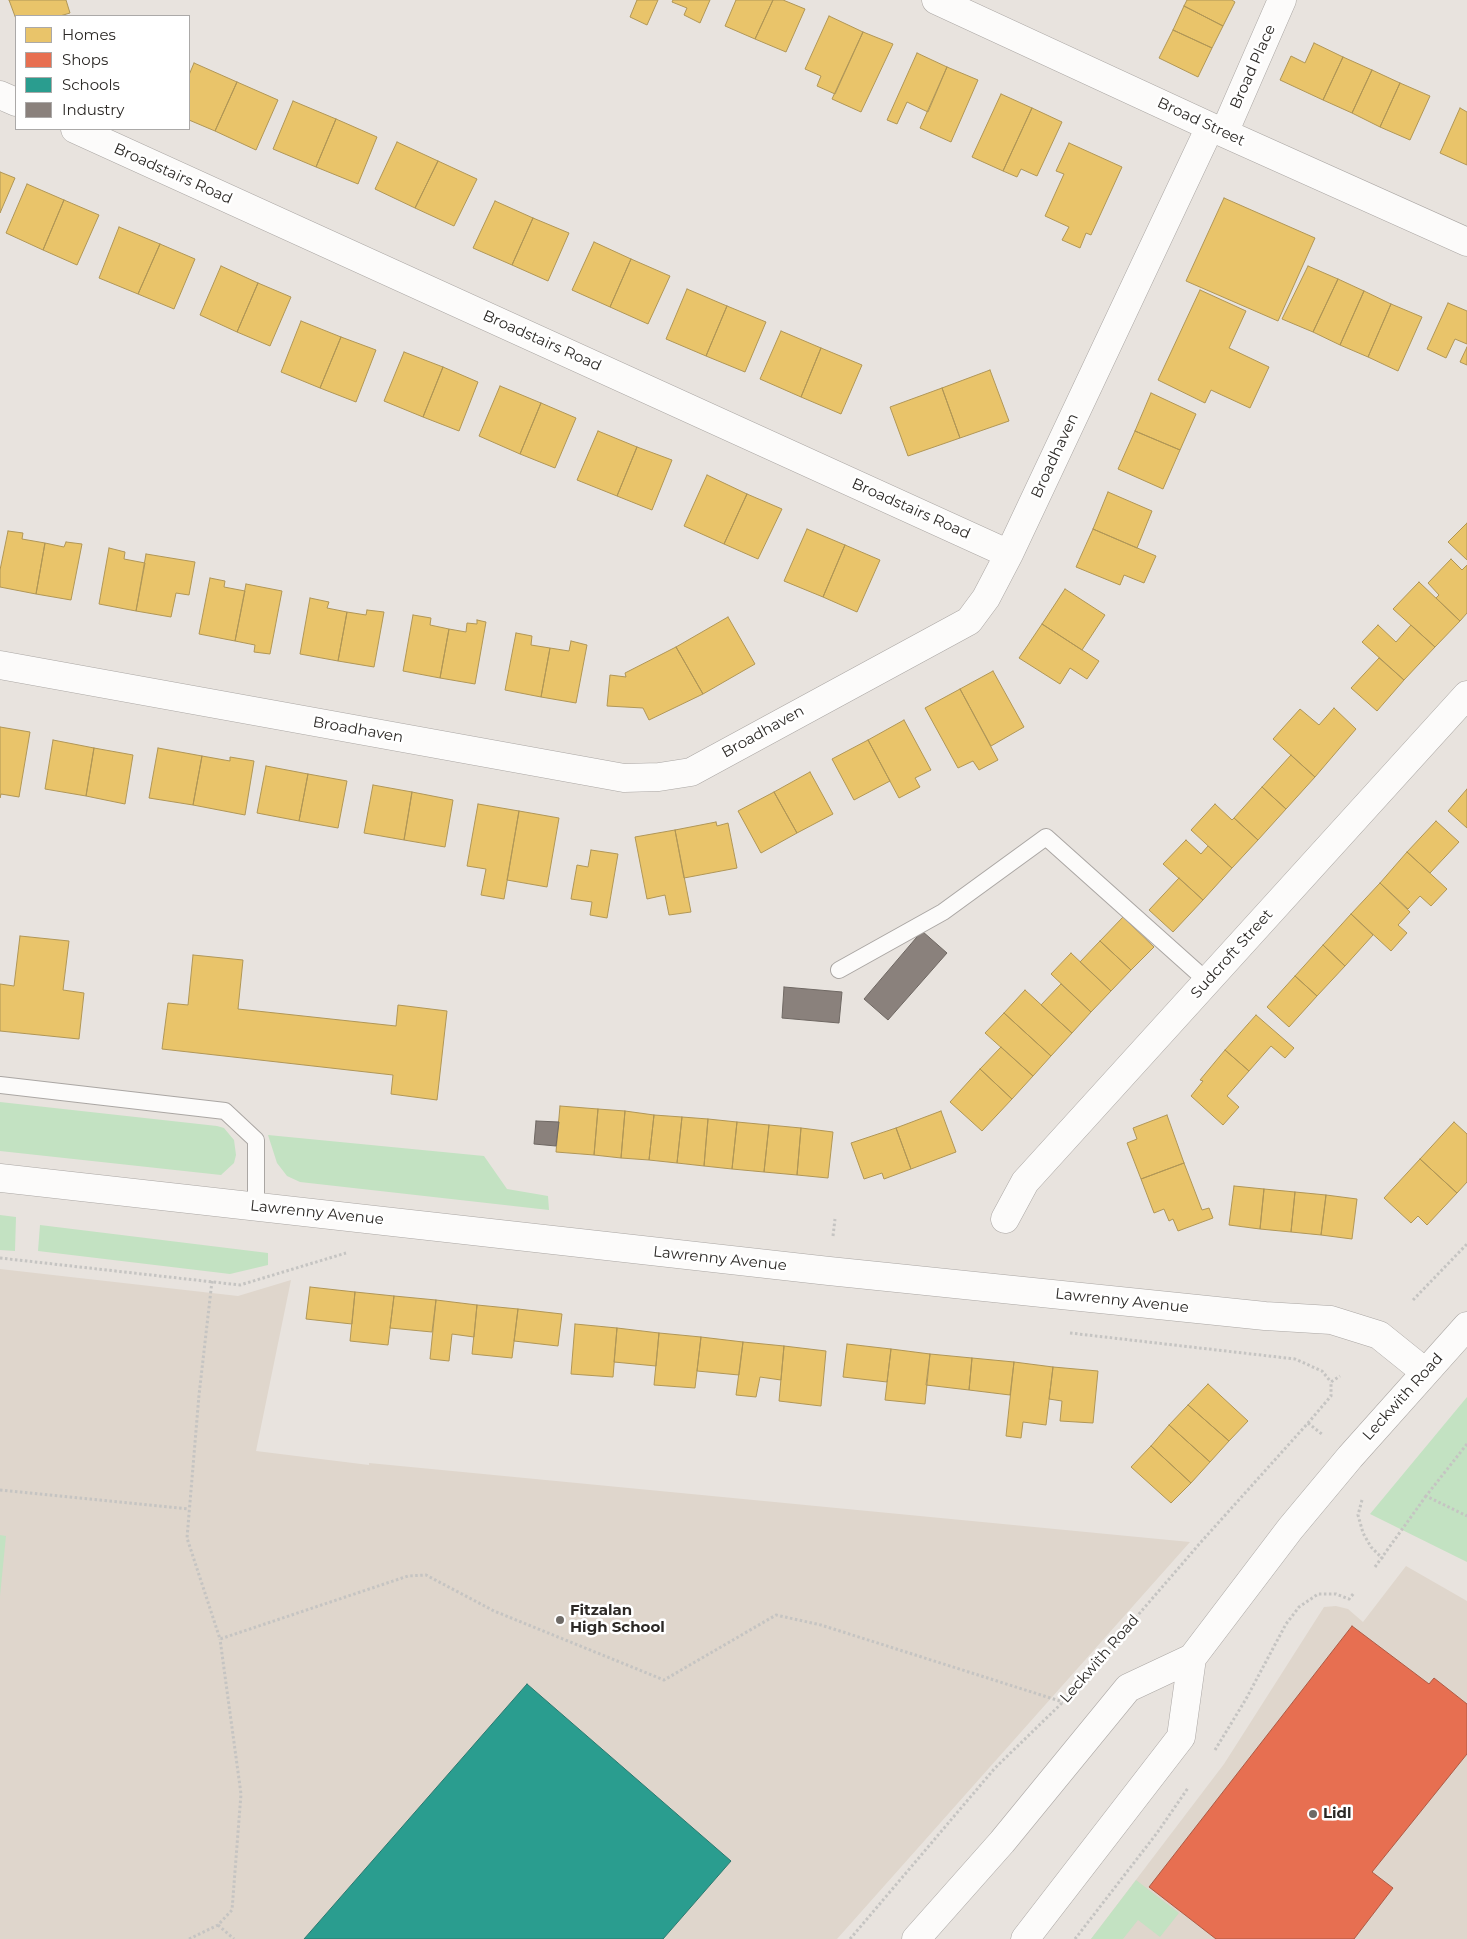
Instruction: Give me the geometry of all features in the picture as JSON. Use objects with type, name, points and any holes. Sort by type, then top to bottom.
[{"type":"street","name":"Broad Street","points":[[936,0],[1217,130],[1467,242]]},
{"type":"street","name":"Broad Place","points":[[1217,130],[1282,0]]},
{"type":"street","points":[[0,95],[15,102]]},
{"type":"street","name":"Broadstairs Road","points":[[77,130],[1009,554]]},
{"type":"street","name":"Broadhaven","points":[[0,665],[624,778],[659,778],[691,772],[968,621],[986,598],[1009,554],[1217,130]]},
{"type":"street","name":"Sudcroft Street","points":[[1005,1219],[1025,1182],[1467,695]]},
{"type":"street","name":"Lawrenny Avenue","points":[[0,1178],[849,1273],[1265,1316],[1331,1320],[1379,1335],[1426,1372]]},
{"type":"street","name":"Leckwith Road","points":[[916,1939],[1002,1842],[1128,1688],[1192,1658],[1290,1529],[1350,1457],[1467,1326]]},
{"type":"street","name":"Leckwith Road","points":[[1025,1939],[1181,1737],[1192,1658]]},
{"type":"lane","points":[[839,970],[942,912],[1046,837],[1207,981]]},
{"type":"lane","points":[[0,1085],[225,1111],[256,1140],[256,1206]]},
{"type":"path","points":[[1413,1300],[1467,1244]]},
{"type":"path","points":[[0,1258],[240,1285],[351,1251]]},
{"type":"path","points":[[189,1939],[218,1925],[232,1910],[241,1794],[220,1639],[187,1538],[199,1395],[212,1281]]},
{"type":"path","points":[[1069,1333],[1295,1359],[1322,1371],[1331,1382],[1340,1376]]},
{"type":"path","name":"Leckwith Road","points":[[850,1939],[995,1768],[1063,1702],[1195,1549],[1308,1423],[1331,1396],[1331,1382]]},
{"type":"path","points":[[1308,1423],[1328,1440]]},
{"type":"path","points":[[1376,1567],[1426,1496],[1467,1444]]},
{"type":"path","points":[[0,1490],[189,1509]]},
{"type":"path","points":[[1366,1494],[1360,1502],[1358,1515],[1363,1533],[1371,1547],[1383,1559]]},
{"type":"path","points":[[1426,1496],[1467,1516]]},
{"type":"path","points":[[220,1639],[408,1576],[426,1575],[494,1611],[664,1680],[776,1615],[821,1625],[1063,1702]]},
{"type":"path","points":[[218,1925],[234,1939]]},
{"type":"shaded area","name":"Fitzalan High School","points":[[0,1269],[238,1296],[291,1280],[256,1451],[369,1465],[369,1463],[1190,1542],[837,1939],[0,1939]]},
{"type":"shaded area","name":"Lidl","points":[[1406,1566],[1467,1601],[1467,1939],[1091,1939],[1224,1764],[1324,1607],[1336,1606],[1348,1609],[1363,1622]]},
{"type":"green space","points":[[0,1102],[217,1126],[224,1128],[234,1140],[236,1155],[234,1163],[221,1175],[0,1151]]},
{"type":"green space","points":[[268,1135],[484,1156],[507,1189],[548,1196],[549,1210],[300,1182],[287,1176],[277,1163]]},
{"type":"green space","points":[[0,1215],[16,1217],[15,1251],[0,1250]]},
{"type":"green space","points":[[40,1225],[268,1253],[268,1265],[230,1274],[38,1251]]},
{"type":"green space","points":[[1467,1397],[1467,1562],[1370,1514]]},
{"type":"green space","points":[[0,1535],[6,1536],[0,1596]]},
{"type":"green space","points":[[1136,1880],[1179,1913],[1160,1937],[1138,1920],[1123,1939],[1091,1939]]},
{"type":"building: Homes","points":[[9,0],[66,0],[70,13],[63,15],[15,16]]},
{"type":"building: Homes","points":[[637,0],[658,0],[647,25],[630,17]]},
{"type":"building: Homes","points":[[673,0],[710,0],[700,23],[684,15],[687,8],[672,2]]},
{"type":"building: Homes","points":[[736,0],[773,0],[755,39],[725,26]]},
{"type":"building: Homes","points":[[773,0],[783,0],[805,9],[786,52],[755,39]]},
{"type":"building: Homes","points":[[1187,0],[1232,0],[1235,2],[1223,26],[1184,6]]},
{"type":"building: Homes","points":[[1184,6],[1223,26],[1212,48],[1173,30]]},
{"type":"building: Homes","points":[[829,16],[863,32],[835,94],[817,86],[821,76],[805,69]]},
{"type":"building: Homes","points":[[1173,30],[1212,48],[1198,77],[1159,58]]},
{"type":"building: Homes","points":[[863,32],[893,44],[861,112],[832,99]]},
{"type":"building: Homes","points":[[1314,43],[1343,57],[1323,100],[1280,80],[1291,56],[1305,63]]},
{"type":"building: Homes","points":[[917,53],[947,67],[928,112],[907,102],[897,124],[887,120]]},
{"type":"building: Homes","points":[[1343,57],[1372,70],[1352,113],[1323,100]]},
{"type":"building: Homes","points":[[194,63],[237,82],[215,131],[190,120],[190,73]]},
{"type":"building: Homes","points":[[947,67],[978,80],[951,142],[920,128]]},
{"type":"building: Homes","points":[[1372,70],[1400,83],[1380,127],[1352,113]]},
{"type":"building: Homes","points":[[237,82],[278,100],[256,150],[215,131]]},
{"type":"building: Homes","points":[[1400,83],[1430,96],[1410,140],[1380,127]]},
{"type":"building: Homes","points":[[1001,94],[1032,108],[1003,171],[972,157]]},
{"type":"building: Homes","points":[[293,101],[336,119],[316,167],[273,149]]},
{"type":"building: Homes","points":[[1032,108],[1062,122],[1037,176],[1021,169],[1017,177],[1003,171]]},
{"type":"building: Homes","points":[[1460,108],[1467,112],[1467,165],[1440,153]]},
{"type":"building: Homes","points":[[336,119],[377,137],[358,184],[316,167]]},
{"type":"building: Homes","points":[[397,142],[438,161],[415,208],[375,189]]},
{"type":"building: Homes","points":[[1069,143],[1122,167],[1091,235],[1086,233],[1080,248],[1062,240],[1069,227],[1045,216],[1064,174],[1056,171]]},
{"type":"building: Homes","points":[[438,161],[477,179],[454,226],[415,208]]},
{"type":"building: Homes","points":[[0,172],[15,178],[0,213]]},
{"type":"building: Homes","points":[[27,184],[64,200],[43,250],[6,233]]},
{"type":"building: Homes","points":[[1224,198],[1315,238],[1278,321],[1186,281]]},
{"type":"building: Homes","points":[[64,200],[99,215],[77,265],[43,250]]},
{"type":"building: Homes","points":[[495,201],[533,218],[512,265],[473,248]]},
{"type":"building: Homes","points":[[533,218],[569,233],[548,281],[512,265]]},
{"type":"building: Homes","points":[[119,227],[160,244],[138,294],[99,278]]},
{"type":"building: Homes","points":[[594,242],[631,259],[610,307],[572,290]]},
{"type":"building: Homes","points":[[160,244],[195,259],[174,309],[138,294]]},
{"type":"building: Homes","points":[[631,259],[670,276],[648,324],[610,307]]},
{"type":"building: Homes","points":[[221,266],[258,283],[237,332],[200,315]]},
{"type":"building: Homes","points":[[1308,266],[1338,279],[1313,332],[1282,319]]},
{"type":"building: Homes","points":[[1338,279],[1364,291],[1340,345],[1313,332]]},
{"type":"building: Homes","points":[[258,283],[291,297],[270,346],[237,332]]},
{"type":"building: Homes","points":[[687,289],[727,306],[706,356],[666,339]]},
{"type":"building: Homes","points":[[1200,290],[1246,311],[1229,348],[1269,367],[1250,408],[1211,390],[1205,403],[1158,380]]},
{"type":"building: Homes","points":[[1364,291],[1391,304],[1368,357],[1340,345]]},
{"type":"building: Homes","points":[[1448,303],[1467,311],[1467,344],[1455,339],[1446,358],[1427,349]]},
{"type":"building: Homes","points":[[1391,304],[1422,317],[1398,371],[1368,357]]},
{"type":"building: Homes","points":[[727,306],[766,322],[745,372],[706,356]]},
{"type":"building: Homes","points":[[301,321],[341,337],[320,388],[281,372]]},
{"type":"building: Homes","points":[[781,331],[821,348],[801,397],[760,379]]},
{"type":"building: Homes","points":[[341,337],[376,350],[356,402],[320,388]]},
{"type":"building: Homes","points":[[1467,347],[1467,365],[1460,362]]},
{"type":"building: Homes","points":[[821,348],[862,365],[841,414],[801,397]]},
{"type":"building: Homes","points":[[404,352],[443,367],[423,417],[384,401]]},
{"type":"building: Homes","points":[[443,367],[478,382],[459,431],[423,417]]},
{"type":"building: Homes","points":[[990,370],[1009,421],[960,438],[942,388]]},
{"type":"building: Homes","points":[[500,386],[541,403],[520,454],[479,436]]},
{"type":"building: Homes","points":[[942,388],[960,438],[908,456],[890,407]]},
{"type":"building: Homes","points":[[1151,393],[1196,414],[1180,450],[1135,431]]},
{"type":"building: Homes","points":[[541,403],[576,418],[555,468],[520,454]]},
{"type":"building: Homes","points":[[598,431],[637,447],[617,496],[577,480]]},
{"type":"building: Homes","points":[[1135,431],[1180,450],[1163,489],[1118,469]]},
{"type":"building: Homes","points":[[637,447],[672,460],[652,510],[617,496]]},
{"type":"building: Homes","points":[[707,475],[747,494],[724,544],[684,526]]},
{"type":"building: Homes","points":[[1108,492],[1152,511],[1137,548],[1093,529]]},
{"type":"building: Homes","points":[[747,494],[782,509],[758,559],[724,544]]},
{"type":"building: Homes","points":[[1467,523],[1467,560],[1448,542]]},
{"type":"building: Homes","points":[[807,529],[845,545],[823,597],[784,581]]},
{"type":"building: Homes","points":[[1093,529],[1156,556],[1144,583],[1124,575],[1120,585],[1076,567]]},
{"type":"building: Homes","points":[[8,531],[23,533],[22,539],[45,543],[36,594],[0,587],[0,570]]},
{"type":"building: Homes","points":[[66,542],[82,544],[71,600],[36,594],[45,543],[64,547]]},
{"type":"building: Homes","points":[[845,545],[880,560],[857,612],[823,597]]},
{"type":"building: Homes","points":[[109,548],[125,552],[124,559],[145,563],[136,611],[99,604]]},
{"type":"building: Homes","points":[[146,554],[195,562],[189,595],[176,593],[171,617],[136,611]]},
{"type":"building: Homes","points":[[1451,559],[1462,570],[1467,565],[1467,613],[1460,621],[1436,598],[1439,595],[1428,583]]},
{"type":"building: Homes","points":[[210,578],[225,581],[224,587],[245,591],[235,641],[199,634]]},
{"type":"building: Homes","points":[[1419,582],[1460,621],[1435,647],[1393,609]]},
{"type":"building: Homes","points":[[246,584],[282,591],[270,654],[254,652],[255,645],[235,641]]},
{"type":"building: Homes","points":[[1065,589],[1105,615],[1082,650],[1042,624]]},
{"type":"building: Homes","points":[[310,598],[329,602],[327,608],[347,612],[338,661],[300,654]]},
{"type":"building: Homes","points":[[367,610],[384,612],[374,667],[338,661],[347,612],[366,615]]},
{"type":"building: Homes","points":[[413,615],[431,618],[430,625],[449,629],[440,678],[403,671]]},
{"type":"building: Homes","points":[[728,617],[755,664],[703,694],[676,647]]},
{"type":"building: Homes","points":[[477,620],[486,622],[475,684],[440,678],[449,629],[466,632],[467,623],[477,624]]},
{"type":"building: Homes","points":[[1042,624],[1099,661],[1087,679],[1070,668],[1060,684],[1019,658]]},
{"type":"building: Homes","points":[[1378,625],[1396,642],[1411,625],[1435,647],[1404,680],[1362,642]]},
{"type":"building: Homes","points":[[516,633],[532,636],[531,645],[550,648],[541,697],[505,690]]},
{"type":"building: Homes","points":[[571,641],[587,645],[576,703],[541,697],[550,648],[569,651]]},
{"type":"building: Homes","points":[[676,647],[703,694],[649,720],[643,708],[607,706],[610,675],[626,677],[625,673]]},
{"type":"building: Homes","points":[[1379,658],[1404,680],[1377,711],[1351,688]]},
{"type":"building: Homes","points":[[993,671],[1024,727],[991,746],[960,689]]},
{"type":"building: Homes","points":[[960,689],[998,760],[979,770],[973,761],[958,768],[925,708]]},
{"type":"building: Homes","points":[[1334,708],[1356,729],[1315,777],[1273,739],[1300,709],[1319,725]]},
{"type":"building: Homes","points":[[904,720],[931,770],[915,778],[920,787],[899,798],[868,740]]},
{"type":"building: Homes","points":[[0,727],[30,732],[19,797],[1,794],[0,798]]},
{"type":"building: Homes","points":[[53,740],[94,748],[86,796],[45,789]]},
{"type":"building: Homes","points":[[868,740],[890,781],[854,800],[832,759]]},
{"type":"building: Homes","points":[[94,748],[133,755],[125,804],[86,796]]},
{"type":"building: Homes","points":[[158,748],[202,756],[193,805],[149,798]]},
{"type":"building: Homes","points":[[1291,755],[1315,777],[1286,809],[1262,787]]},
{"type":"building: Homes","points":[[202,756],[230,761],[230,757],[254,761],[245,815],[193,805]]},
{"type":"building: Homes","points":[[266,766],[308,774],[299,821],[257,813]]},
{"type":"building: Homes","points":[[810,772],[833,814],[797,833],[774,792]]},
{"type":"building: Homes","points":[[308,774],[347,781],[338,828],[299,821]]},
{"type":"building: Homes","points":[[373,785],[412,792],[404,840],[364,833]]},
{"type":"building: Homes","points":[[1262,787],[1286,809],[1258,840],[1234,818]]},
{"type":"building: Homes","points":[[1467,789],[1467,828],[1448,811]]},
{"type":"building: Homes","points":[[412,792],[453,800],[445,847],[404,840]]},
{"type":"building: Homes","points":[[774,792],[797,833],[761,853],[738,811]]},
{"type":"building: Homes","points":[[478,804],[519,811],[504,899],[481,895],[486,869],[467,866]]},
{"type":"building: Homes","points":[[1215,804],[1258,840],[1232,868],[1191,830]]},
{"type":"building: Homes","points":[[519,811],[559,818],[547,887],[507,880]]},
{"type":"building: Homes","points":[[1436,821],[1459,842],[1430,873],[1407,852]]},
{"type":"building: Homes","points":[[716,822],[717,826],[728,823],[737,868],[684,878],[675,830]]},
{"type":"building: Homes","points":[[675,830],[691,912],[669,915],[665,895],[647,899],[635,837]]},
{"type":"building: Homes","points":[[1186,840],[1201,854],[1208,846],[1232,868],[1203,900],[1163,864]]},
{"type":"building: Homes","points":[[591,850],[618,854],[607,918],[590,915],[592,902],[571,899],[577,865],[588,867]]},
{"type":"building: Homes","points":[[1407,852],[1447,889],[1431,906],[1420,896],[1408,909],[1380,883]]},
{"type":"building: Homes","points":[[1179,878],[1203,900],[1173,932],[1149,910]]},
{"type":"building: Homes","points":[[1380,883],[1410,912],[1398,925],[1407,933],[1391,951],[1351,914]]},
{"type":"building: Homes","points":[[1351,914],[1373,935],[1345,966],[1323,945]]},
{"type":"building: Homes","points":[[1123,917],[1154,947],[1131,970],[1100,941]]},
{"type":"building: Homes","points":[[20,936],[69,941],[63,990],[84,993],[79,1039],[0,1031],[0,984],[14,986]]},
{"type":"building: Homes","points":[[1100,941],[1131,970],[1111,991],[1080,962]]},
{"type":"building: Homes","points":[[1323,945],[1345,966],[1317,996],[1295,976]]},
{"type":"building: Homes","points":[[1071,953],[1111,991],[1091,1012],[1051,974]]},
{"type":"building: Homes","points":[[193,955],[243,960],[238,1009],[396,1026],[398,1005],[447,1011],[437,1100],[391,1094],[393,1075],[162,1049],[168,1003],[188,1005]]},
{"type":"building: Homes","points":[[1295,976],[1317,996],[1289,1027],[1267,1007]]},
{"type":"building: Homes","points":[[1061,984],[1091,1012],[1072,1033],[1041,1005]]},
{"type":"building: Homes","points":[[1025,990],[1072,1033],[1051,1056],[1004,1013]]},
{"type":"building: Homes","points":[[1004,1013],[1051,1056],[1033,1076],[985,1033]]},
{"type":"building: Homes","points":[[1256,1015],[1294,1048],[1285,1058],[1271,1046],[1249,1071],[1225,1050]]},
{"type":"building: Homes","points":[[1001,1047],[1033,1076],[1012,1099],[980,1069]]},
{"type":"building: Homes","points":[[1225,1050],[1249,1071],[1227,1096],[1239,1107],[1223,1125],[1191,1096],[1203,1081],[1200,1080]]},
{"type":"building: Homes","points":[[980,1069],[1012,1099],[982,1131],[950,1102]]},
{"type":"building: Homes","points":[[560,1106],[598,1109],[594,1155],[556,1152]]},
{"type":"building: Homes","points":[[598,1109],[625,1111],[621,1158],[594,1155]]},
{"type":"building: Homes","points":[[625,1111],[654,1115],[649,1160],[621,1158]]},
{"type":"building: Homes","points":[[941,1111],[956,1152],[911,1169],[896,1128]]},
{"type":"building: Homes","points":[[654,1115],[682,1117],[677,1163],[649,1160]]},
{"type":"building: Homes","points":[[1167,1115],[1184,1163],[1141,1179],[1127,1143],[1137,1139],[1133,1128]]},
{"type":"building: Homes","points":[[682,1117],[708,1119],[704,1166],[677,1163]]},
{"type":"building: Homes","points":[[708,1119],[737,1122],[732,1169],[704,1166]]},
{"type":"building: Homes","points":[[737,1122],[769,1125],[764,1172],[732,1169]]},
{"type":"building: Homes","points":[[1454,1122],[1467,1134],[1467,1182],[1457,1193],[1420,1159]]},
{"type":"building: Homes","points":[[769,1125],[801,1128],[797,1175],[764,1172]]},
{"type":"building: Homes","points":[[801,1128],[833,1132],[828,1178],[797,1175]]},
{"type":"building: Homes","points":[[896,1128],[911,1169],[884,1179],[882,1173],[864,1179],[851,1143]]},
{"type":"building: Homes","points":[[1420,1159],[1457,1193],[1427,1225],[1418,1216],[1411,1223],[1384,1198]]},
{"type":"building: Homes","points":[[1184,1163],[1202,1210],[1209,1208],[1213,1218],[1178,1231],[1173,1219],[1169,1221],[1164,1209],[1154,1213],[1141,1179]]},
{"type":"building: Homes","points":[[1234,1186],[1264,1189],[1260,1229],[1229,1225]]},
{"type":"building: Homes","points":[[1264,1189],[1295,1192],[1291,1232],[1260,1229]]},
{"type":"building: Homes","points":[[1295,1192],[1326,1195],[1321,1235],[1291,1232]]},
{"type":"building: Homes","points":[[1326,1195],[1357,1199],[1352,1239],[1321,1235]]},
{"type":"building: Homes","points":[[310,1287],[355,1292],[352,1324],[306,1319]]},
{"type":"building: Homes","points":[[355,1292],[394,1296],[388,1345],[350,1341]]},
{"type":"building: Homes","points":[[394,1296],[436,1300],[432,1332],[390,1328]]},
{"type":"building: Homes","points":[[436,1300],[477,1305],[474,1337],[452,1334],[449,1361],[430,1359]]},
{"type":"building: Homes","points":[[477,1305],[518,1309],[512,1358],[472,1354]]},
{"type":"building: Homes","points":[[518,1309],[562,1314],[558,1346],[514,1341]]},
{"type":"building: Homes","points":[[575,1324],[617,1328],[613,1377],[571,1374]]},
{"type":"building: Homes","points":[[617,1328],[659,1333],[656,1366],[614,1362]]},
{"type":"building: Homes","points":[[659,1333],[701,1337],[695,1388],[654,1385]]},
{"type":"building: Homes","points":[[701,1337],[743,1342],[739,1375],[697,1371]]},
{"type":"building: Homes","points":[[743,1342],[784,1346],[781,1380],[760,1377],[756,1397],[736,1395]]},
{"type":"building: Homes","points":[[847,1344],[891,1349],[887,1382],[843,1377]]},
{"type":"building: Homes","points":[[784,1346],[826,1351],[821,1406],[779,1401]]},
{"type":"building: Homes","points":[[891,1349],[930,1354],[925,1404],[885,1400]]},
{"type":"building: Homes","points":[[930,1354],[972,1358],[969,1390],[926,1385]]},
{"type":"building: Homes","points":[[972,1358],[1014,1362],[1010,1395],[969,1390]]},
{"type":"building: Homes","points":[[1014,1362],[1053,1367],[1046,1425],[1023,1422],[1021,1438],[1006,1436]]},
{"type":"building: Homes","points":[[1053,1367],[1098,1371],[1093,1423],[1060,1421],[1062,1401],[1049,1399]]},
{"type":"building: Homes","points":[[1208,1384],[1248,1421],[1229,1441],[1188,1405]]},
{"type":"building: Homes","points":[[1188,1405],[1229,1441],[1210,1462],[1169,1425]]},
{"type":"building: Homes","points":[[1169,1425],[1210,1462],[1191,1483],[1151,1446]]},
{"type":"building: Homes","points":[[1151,1446],[1191,1483],[1171,1503],[1131,1467]]},
{"type":"building: Shops","name":"Lidl","points":[[1352,1626],[1429,1684],[1434,1678],[1467,1704],[1467,1754],[1372,1872],[1393,1888],[1354,1939],[1216,1939],[1149,1887]]},
{"type":"building: Schools","points":[[527,1684],[731,1861],[663,1939],[304,1939]]},
{"type":"building: Industry","points":[[922,931],[947,953],[888,1020],[864,999]]},
{"type":"building: Industry","points":[[784,987],[842,992],[839,1023],[782,1018]]},
{"type":"building: Industry","points":[[536,1121],[559,1122],[556,1146],[534,1144]]},
{"type":"place","name":"Fitzalan High School","points":[[560,1620]]},
{"type":"place","name":"Lidl","points":[[1313,1814]]}]
